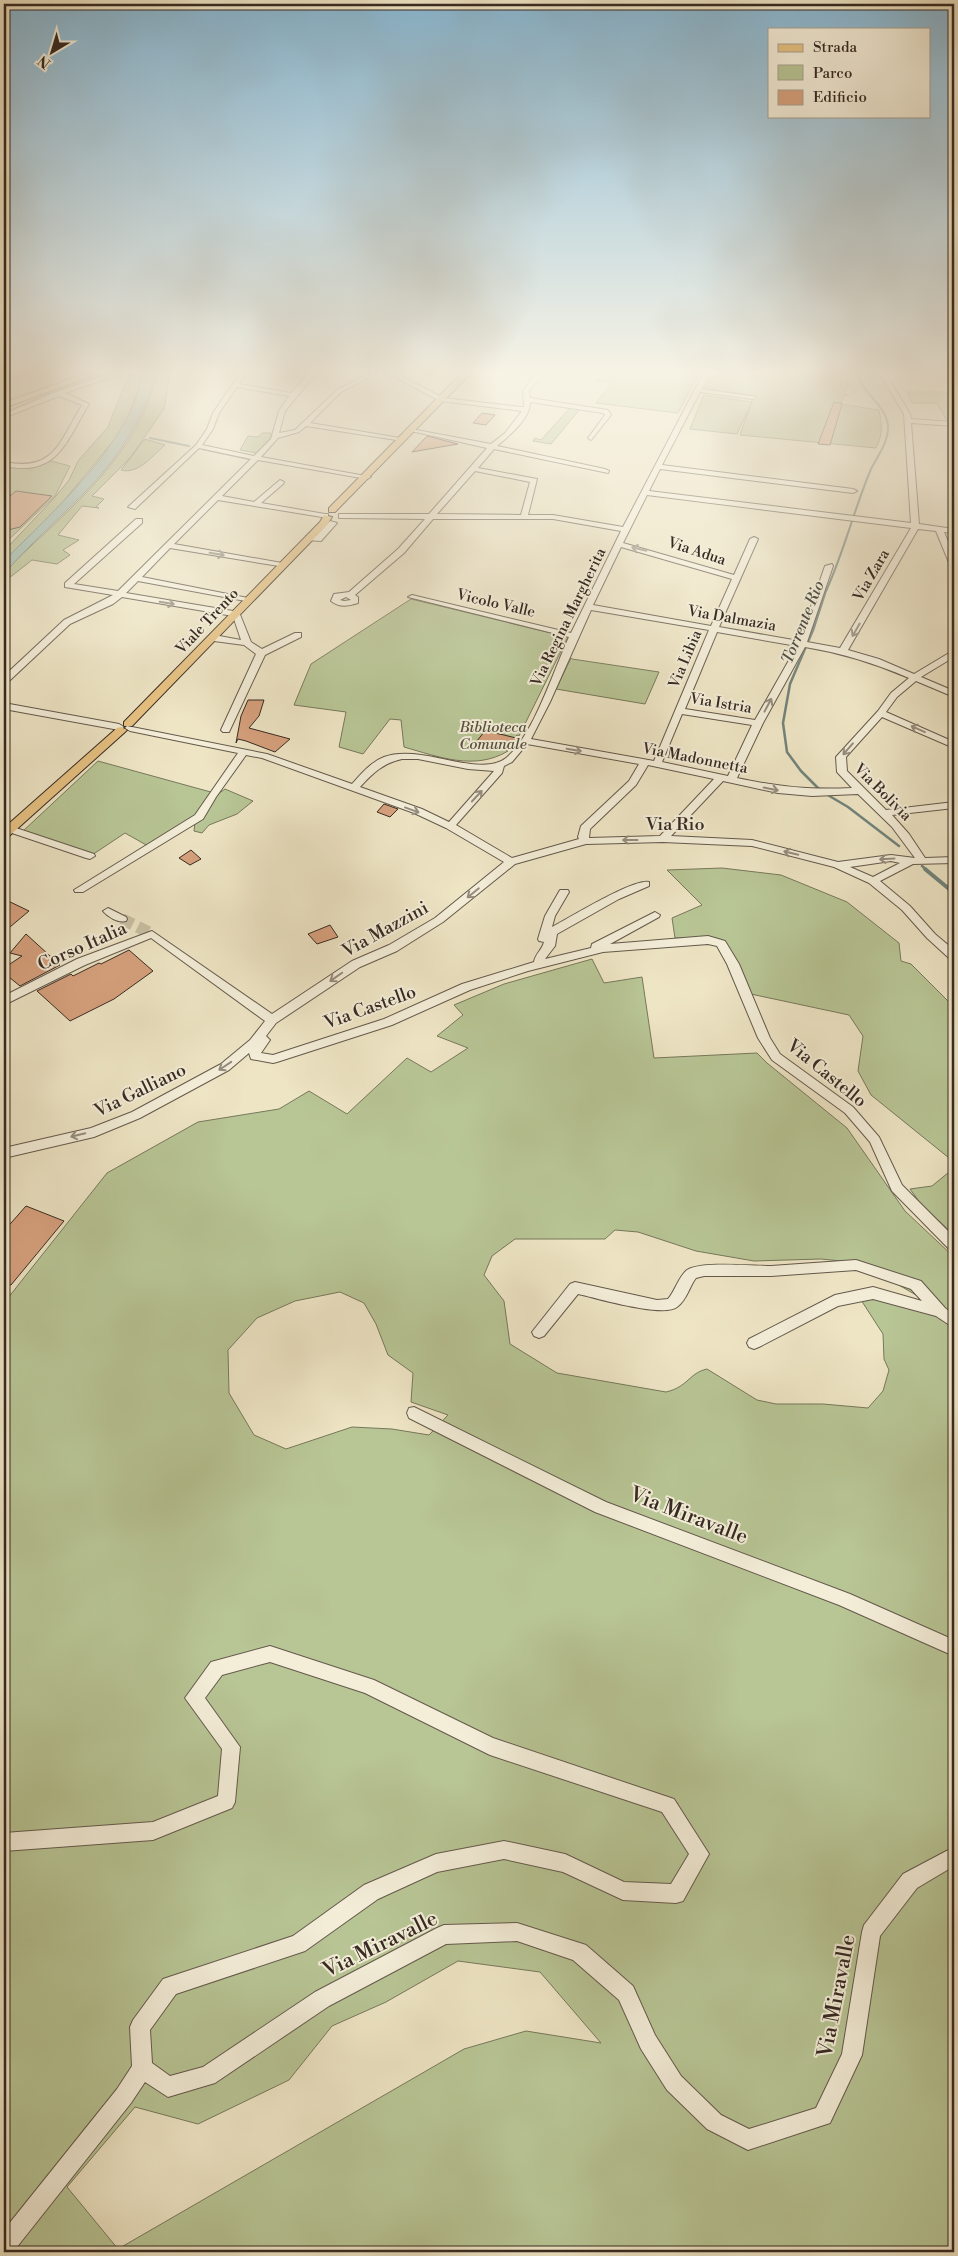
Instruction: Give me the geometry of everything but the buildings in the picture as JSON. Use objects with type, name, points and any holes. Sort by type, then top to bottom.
[{"type":"main road","name":"Viale Trento","points":[[7,832],[124,727],[214,638],[282,564],[333,515],[367,477]]},
{"type":"street","points":[[132,507],[165,477]]},
{"type":"street","points":[[4,681],[67,622],[110,602],[119,595],[239,477]]},
{"type":"street","points":[[350,594],[401,551],[466,477]]},
{"type":"street","points":[[515,477],[534,481],[524,516]]},
{"type":"street","name":"Via Regina Margherita","points":[[526,741],[588,607],[654,477]]},
{"type":"street","points":[[746,477],[853,490]]},
{"type":"street","points":[[912,477],[915,527]]},
{"type":"street","points":[[256,504],[280,482]]},
{"type":"street","points":[[646,493],[954,532]]},
{"type":"street","points":[[218,498],[333,515],[553,517],[627,530]]},
{"type":"street","points":[[139,521],[68,585],[236,614],[247,643]]},
{"type":"street","name":"Via Zara","points":[[843,651],[915,527]]},
{"type":"street","points":[[939,530],[954,565]]},
{"type":"street","name":"Via Libia","points":[[657,764],[754,539]]},
{"type":"street","name":"Via Adua","points":[[620,544],[736,578]]},
{"type":"street","points":[[169,546],[282,564]]},
{"type":"street","points":[[663,839],[726,779],[803,644],[829,566]]},
{"type":"street","points":[[136,578],[248,600]]},
{"type":"street","name":"Vicolo Valle","points":[[412,597],[574,636]]},
{"type":"street","name":"Via Dalmazia","points":[[588,607],[843,651],[954,694]]},
{"type":"street","points":[[226,730],[261,653],[298,635]]},
{"type":"street","points":[[214,638],[247,643],[261,653]]},
{"type":"street","name":"Via Bolivia","points":[[917,861],[914,845],[885,813],[858,791],[842,772],[841,757],[881,713],[887,702],[914,677],[954,653]]},
{"type":"street","points":[[4,706],[124,727],[264,756],[418,811],[450,826],[512,862]]},
{"type":"street","name":"Via Istria","points":[[679,711],[758,723]]},
{"type":"street","points":[[881,713],[954,745]]},
{"type":"street","points":[[354,789],[374,767],[395,757],[418,754],[463,765],[486,767],[499,765],[510,759],[526,741]]},
{"type":"street","name":"Via Madonnetta","points":[[526,741],[657,764],[778,790],[812,793],[858,791]]},
{"type":"street","points":[[79,890],[179,827],[199,817],[200,811],[220,787],[243,753]]},
{"type":"street","points":[[585,841],[583,837],[586,828],[633,783],[644,763]]},
{"type":"street","points":[[450,826],[499,771],[499,765]]},
{"type":"street","points":[[885,813],[954,805]]},
{"type":"street","points":[[7,832],[90,856]]},
{"type":"street","name":"Via Rio","points":[[512,862],[585,841],[663,839],[752,843],[838,865]]},
{"type":"street","points":[[838,865],[891,858],[917,861],[954,860]]},
{"type":"street","points":[[857,874],[863,861]]},
{"type":"street","points":[[873,882],[917,861]]},
{"type":"street","name":"Via Mazzini","points":[[268,1026],[356,964],[393,948],[432,925],[512,862]]},
{"type":"street","points":[[838,865],[873,882],[906,908],[931,936],[954,956]]},
{"type":"street","points":[[539,965],[540,957],[549,946],[552,932],[615,897],[645,884]]},
{"type":"street","points":[[525,968],[538,953],[550,916],[564,892]]},
{"type":"street","name":"Corso Italia","points":[[108,911],[122,918]]},
{"type":"street","name":"Via Castello","points":[[595,950],[596,946],[655,915]]},
{"type":"street","name":"Corso Italia","points":[[6,998],[26,991],[81,962],[152,934],[268,1026]]},
{"type":"street","name":"Via Castello","points":[[268,1026],[268,1036],[255,1051],[255,1056],[273,1059],[388,1022],[466,987],[525,968],[595,950],[708,940],[721,944],[733,964],[764,1038],[776,1057],[850,1110],[875,1140],[897,1188],[954,1245]]},
{"type":"street","name":"Via Galliano","points":[[4,1153],[94,1132],[136,1115],[225,1067],[254,1043],[268,1026]]},
{"type":"street","points":[[539,1332],[575,1288],[657,1306],[672,1304],[681,1294],[686,1281],[692,1274],[704,1271],[771,1271],[856,1265],[916,1285],[940,1312],[954,1322]]},
{"type":"street","points":[[754,1343],[835,1301],[873,1293],[940,1312]]},
{"type":"street","name":"Via Miravalle","points":[[414,1412],[601,1507],[844,1599],[954,1648]]},
{"type":"street","points":[[4,1842],[153,1831],[226,1802],[231,1747],[194,1698],[217,1668],[270,1654],[368,1686],[490,1746],[668,1805],[700,1854],[676,1894],[623,1891],[565,1863],[504,1850],[436,1863],[371,1892],[298,1944],[170,1986],[140,2027],[142,2068],[124,2096],[4,2247]]},
{"type":"street","name":"Via Miravalle","points":[[142,2068],[168,2088],[208,2076],[322,1999],[444,1935],[517,1932],[579,1952],[626,1993],[648,2042],[681,2090],[714,2122],[748,2140],[766,2136],[824,2116],[852,2055],[871,1932],[910,1881],[954,1856]]},
{"type":"green space","points":[[4,477],[64,477],[55,496],[4,544]]},
{"type":"green space","points":[[70,477],[83,477],[48,520],[4,561],[4,551]]},
{"type":"green space","points":[[111,477],[92,496],[104,499],[96,507],[99,508],[82,506],[58,535],[79,540],[63,550],[70,555],[57,564],[32,560],[4,582],[4,574],[13,563],[100,478]]},
{"type":"green space","name":"Biblioteca Comunale","points":[[411,599],[568,637],[519,736],[517,735],[505,750],[508,751],[495,757],[470,761],[430,755],[404,747],[401,720],[390,719],[363,754],[339,747],[346,712],[294,705],[311,664]]},
{"type":"green space","points":[[571,658],[659,672],[645,704],[556,689]]},
{"type":"green space","points":[[98,761],[218,794],[225,789],[253,801],[237,814],[209,825],[202,833],[194,831],[195,822],[148,846],[125,833],[92,855],[22,832]]},
{"type":"green space","points":[[722,868],[781,875],[847,902],[899,943],[901,961],[911,964],[954,1007],[954,1162],[871,1095],[858,1071],[863,1036],[849,1015],[746,993],[722,946],[696,938],[675,938],[672,918],[702,905],[667,870]]},
{"type":"green space","points":[[592,959],[604,983],[642,977],[654,1058],[757,1053],[847,1128],[905,1211],[954,1257],[954,2252],[4,2252],[4,1303],[107,1173],[198,1122],[279,1109],[309,1091],[347,1114],[407,1058],[431,1072],[468,1048],[437,1036],[463,1015],[454,1005],[504,984]],"holes":[[[615,1230],[638,1232],[696,1251],[754,1261],[821,1259],[861,1263],[928,1302],[870,1289],[861,1300],[883,1334],[884,1359],[889,1370],[883,1391],[868,1408],[823,1404],[776,1404],[757,1400],[707,1369],[696,1374],[679,1387],[666,1392],[557,1373],[510,1344],[504,1301],[484,1275],[492,1256],[515,1239],[605,1239]],[[340,1292],[364,1303],[376,1324],[388,1355],[413,1373],[411,1402],[448,1415],[429,1435],[392,1429],[352,1427],[286,1449],[254,1435],[229,1393],[228,1350],[257,1318],[295,1301]],[[458,1961],[540,1972],[601,2043],[526,2031],[464,2049],[118,2249],[67,2187],[135,2107],[198,2124],[289,2080],[332,2026],[386,2002]]]},
{"type":"green space","points":[[954,1168],[954,1235],[921,1204],[910,1189],[932,1186]]},
{"type":"water","points":[[85,477],[98,477],[4,574],[4,561]]},
{"type":"waterway","name":"Torrente Rio","points":[[826,591],[868,477]]},
{"type":"waterway","name":"Torrente Rio","points":[[826,590],[813,630],[790,684],[783,723],[787,752],[801,771],[821,791],[848,807],[899,846]]},
{"type":"waterway","name":"Torrente Rio","points":[[922,866],[927,870]]},
{"type":"waterway","name":"Torrente Rio","points":[[925,869],[954,893]]},
{"type":"tunnel","points":[[122,919],[152,934]]}]
